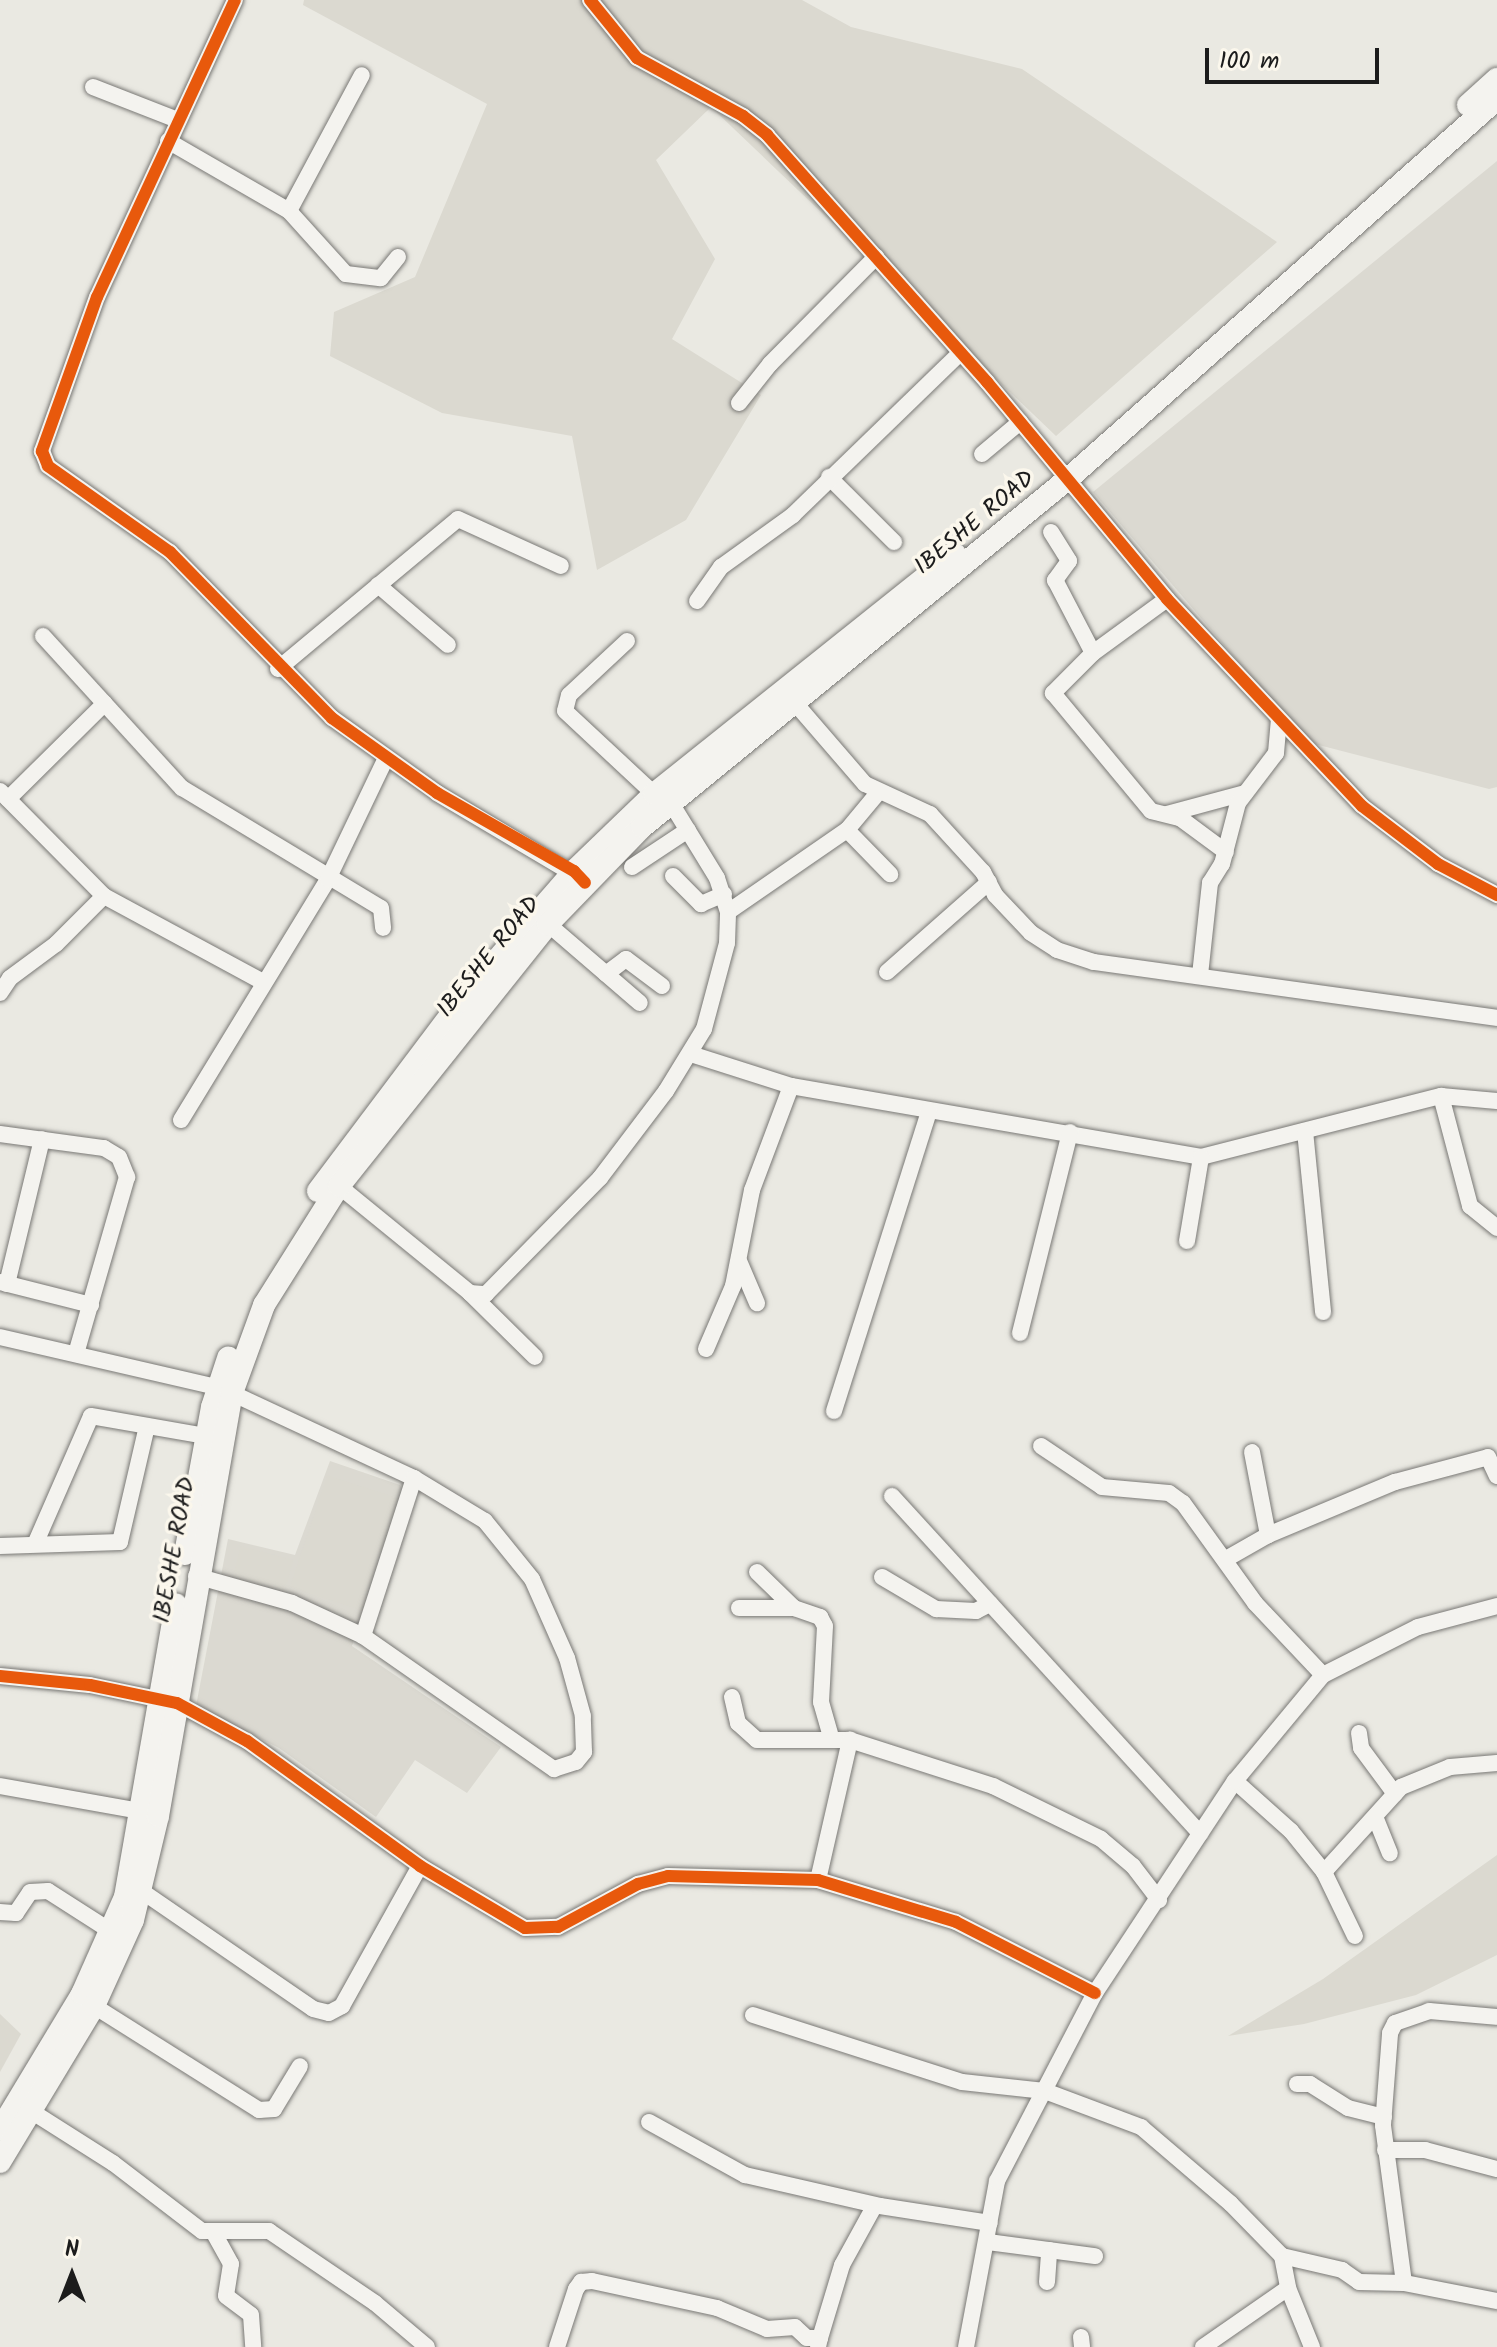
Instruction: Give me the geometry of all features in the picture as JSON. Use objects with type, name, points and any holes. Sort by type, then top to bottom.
[{"type":"main road","name":"IBESHE ROAD","points":[[0,2130],[82,1994],[112,1932],[130,1876],[140,1811],[169,1702],[196,1576],[224,1390],[250,1300],[292,1228],[461,1001],[580,877],[662,799],[1064,472],[1497,79]]},
{"type":"main road","name":"IBESHE ROAD","points":[[662,799],[795,703],[1497,99]]},
{"type":"main road","name":"IBESHE ROAD","points":[[0,2162],[94,2006],[143,1892],[206,1436],[224,1390],[264,1305],[339,1186],[548,924],[580,877]]},
{"type":"street","points":[[235,0],[175,119],[168,141],[97,297],[42,451],[48,466],[170,552],[278,669],[386,758],[580,877]]},
{"type":"street","points":[[590,0],[637,58],[732,109],[767,135],[1064,472],[1167,599],[1362,806],[1438,864],[1497,895]]},
{"type":"street","points":[[289,211],[362,75]]},
{"type":"street","points":[[93,87],[175,119]]},
{"type":"street","points":[[168,141],[289,211],[346,274],[381,278],[398,257]]},
{"type":"street","points":[[739,403],[770,364],[876,257]]},
{"type":"street","points":[[697,601],[721,567],[793,515],[960,353]]},
{"type":"street","points":[[982,454],[1020,422]]},
{"type":"street","points":[[829,477],[894,542]]},
{"type":"street","points":[[278,669],[458,519],[561,566]]},
{"type":"street","points":[[1051,532],[1069,561],[1055,580],[1093,653]]},
{"type":"street","points":[[378,585],[448,645]]},
{"type":"street","points":[[1167,599],[1093,653],[1056,685],[1056,701],[1151,811],[1180,818],[1226,852]]},
{"type":"street","points":[[43,636],[182,788],[328,879],[381,908],[383,928]]},
{"type":"street","points":[[470,1293],[486,1294],[571,1210],[620,1154],[691,1054],[714,1004],[727,943],[728,912],[724,894],[688,830],[662,799],[565,711],[569,695],[627,641]]},
{"type":"street","points":[[105,703],[4,795],[104,896],[263,982]]},
{"type":"street","points":[[795,703],[877,794],[895,794],[930,814],[1031,933],[1057,950],[1094,962],[1497,1018]]},
{"type":"street","points":[[1200,975],[1210,883],[1226,852],[1245,793],[1276,753],[1279,720]]},
{"type":"street","points":[[181,1120],[328,879],[386,758]]},
{"type":"street","points":[[1165,814],[1245,793]]},
{"type":"street","points":[[728,912],[847,830],[877,794]]},
{"type":"street","points":[[632,867],[688,830]]},
{"type":"street","points":[[847,830],[890,874]]},
{"type":"street","points":[[673,876],[701,904],[724,894]]},
{"type":"street","points":[[887,972],[989,882]]},
{"type":"street","points":[[0,993],[5,972],[56,944],[104,896]]},
{"type":"street","points":[[548,924],[640,1003]]},
{"type":"street","points":[[606,974],[626,959],[662,986]]},
{"type":"street","points":[[691,1054],[791,1086],[1201,1157],[1441,1096],[1497,1101]]},
{"type":"street","points":[[706,1349],[728,1300],[752,1190],[791,1086]]},
{"type":"street","points":[[1441,1096],[1470,1206],[1497,1228]]},
{"type":"street","points":[[834,1411],[929,1111]]},
{"type":"street","points":[[1305,1131],[1323,1312]]},
{"type":"street","points":[[1020,1333],[1070,1132]]},
{"type":"street","points":[[0,1134],[104,1148],[119,1157],[127,1177],[76,1354]]},
{"type":"street","points":[[42,1139],[4,1283],[91,1305]]},
{"type":"street","points":[[1187,1241],[1201,1157]]},
{"type":"street","points":[[339,1186],[470,1293],[535,1357]]},
{"type":"street","points":[[739,1259],[757,1303]]},
{"type":"street","points":[[0,1337],[224,1390],[414,1478],[485,1521],[532,1579],[567,1658],[583,1716],[584,1752],[576,1762],[554,1769],[363,1636],[292,1603],[196,1576]]},
{"type":"street","points":[[36,1542],[91,1416],[206,1436]]},
{"type":"street","points":[[0,1546],[36,1542],[120,1542],[147,1426]]},
{"type":"street","points":[[1041,1446],[1102,1487],[1169,1493],[1183,1503],[1255,1603],[1323,1675]]},
{"type":"street","points":[[1252,1452],[1268,1535]]},
{"type":"street","points":[[1226,1559],[1268,1535],[1395,1482],[1488,1457],[1497,1476]]},
{"type":"street","points":[[363,1636],[414,1478]]},
{"type":"street","points":[[892,1496],[1200,1833]]},
{"type":"street","points":[[757,1572],[794,1608]]},
{"type":"street","points":[[882,1577],[936,1609],[976,1611],[990,1604]]},
{"type":"street","points":[[966,2347],[997,2181],[1095,1993],[1235,1781],[1323,1675],[1418,1627],[1497,1606]]},
{"type":"street","points":[[739,1608],[794,1608],[820,1617],[825,1626],[821,1702],[831,1737]]},
{"type":"street","points":[[0,1676],[90,1685],[169,1702],[308,1782],[420,1866],[538,1931],[668,1876],[818,1880],[956,1922],[1095,1993]]},
{"type":"street","points":[[732,1697],[738,1723],[757,1740],[831,1737],[850,1740],[993,1786],[1101,1839],[1133,1866],[1159,1900]]},
{"type":"street","points":[[1359,1733],[1361,1748],[1395,1794]]},
{"type":"street","points":[[818,1880],[850,1740]]},
{"type":"street","points":[[1324,1872],[1376,1819],[1395,1794],[1450,1767],[1497,1763]]},
{"type":"street","points":[[1235,1781],[1291,1831],[1324,1872],[1355,1936]]},
{"type":"street","points":[[0,1786],[140,1811]]},
{"type":"street","points":[[1376,1819],[1390,1853]]},
{"type":"street","points":[[143,1892],[313,2009],[329,2013],[342,2006],[420,1866]]},
{"type":"street","points":[[0,1912],[16,1913],[30,1892],[48,1891],[112,1932]]},
{"type":"street","points":[[94,2006],[259,2110],[274,2109],[300,2066]]},
{"type":"street","points":[[1404,2283],[1385,2150],[1384,2117],[1395,2023],[1429,2011],[1497,2017]]},
{"type":"street","points":[[753,2015],[962,2082],[1045,2091],[1141,2127],[1231,2204],[1282,2256],[1342,2270],[1359,2282],[1404,2283],[1497,2301]]},
{"type":"street","points":[[1297,2084],[1310,2084],[1348,2108],[1384,2117]]},
{"type":"street","points":[[31,2111],[113,2163],[202,2231],[215,2235],[253,2227],[269,2231],[375,2303],[427,2347]]},
{"type":"street","points":[[649,2122],[745,2175],[875,2205],[990,2223]]},
{"type":"street","points":[[1385,2150],[1425,2150],[1497,2169]]},
{"type":"street","points":[[557,2347],[576,2289],[581,2282],[592,2281],[717,2308],[746,2324],[795,2327],[807,2338],[819,2342],[842,2265],[875,2205]]},
{"type":"street","points":[[215,2235],[231,2264],[226,2296],[251,2315],[253,2347]]},
{"type":"street","points":[[988,2242],[1095,2256]]},
{"type":"street","points":[[1047,2282],[1049,2250]]},
{"type":"street","points":[[1282,2256],[1288,2288],[1312,2347]]},
{"type":"street","points":[[1203,2347],[1288,2288]]},
{"type":"shaded area","points":[[304,0],[802,0],[851,27],[1022,69],[1277,242],[1056,436],[711,107],[656,160],[715,259],[672,339],[761,395],[686,520],[597,570],[572,436],[442,413],[330,356],[334,312],[415,277],[487,104],[303,5]]},
{"type":"shaded area","points":[[1497,161],[1497,787],[1489,789],[1307,742],[1093,492]]},
{"type":"shaded area","points":[[330,1461],[400,1485],[404,1492],[352,1646],[501,1747],[467,1793],[415,1760],[376,1817],[279,1748],[196,1706],[228,1539],[295,1555]]},
{"type":"shaded area","points":[[327,1475],[400,1499],[363,1611],[290,1587]]},
{"type":"shaded area","points":[[241,1546],[293,1560],[285,1590],[233,1577]]},
{"type":"shaded area","points":[[1497,1855],[1497,1955],[1416,1995],[1304,2024],[1228,2036],[1323,1979]]},
{"type":"shaded area","points":[[0,2014],[21,2034],[0,2072]]},
{"type":"cycle path","points":[[235,0],[97,297],[42,451],[48,466],[170,552],[332,718],[437,793],[574,871],[585,883]]},
{"type":"cycle path","points":[[590,0],[637,58],[743,116],[767,135],[987,382],[1167,599],[1362,806],[1438,864],[1497,895]]},
{"type":"cycle path","points":[[0,1676],[90,1685],[177,1703],[247,1741],[420,1866],[525,1928],[558,1927],[638,1884],[668,1876],[818,1880],[956,1922],[1095,1993]]}]
